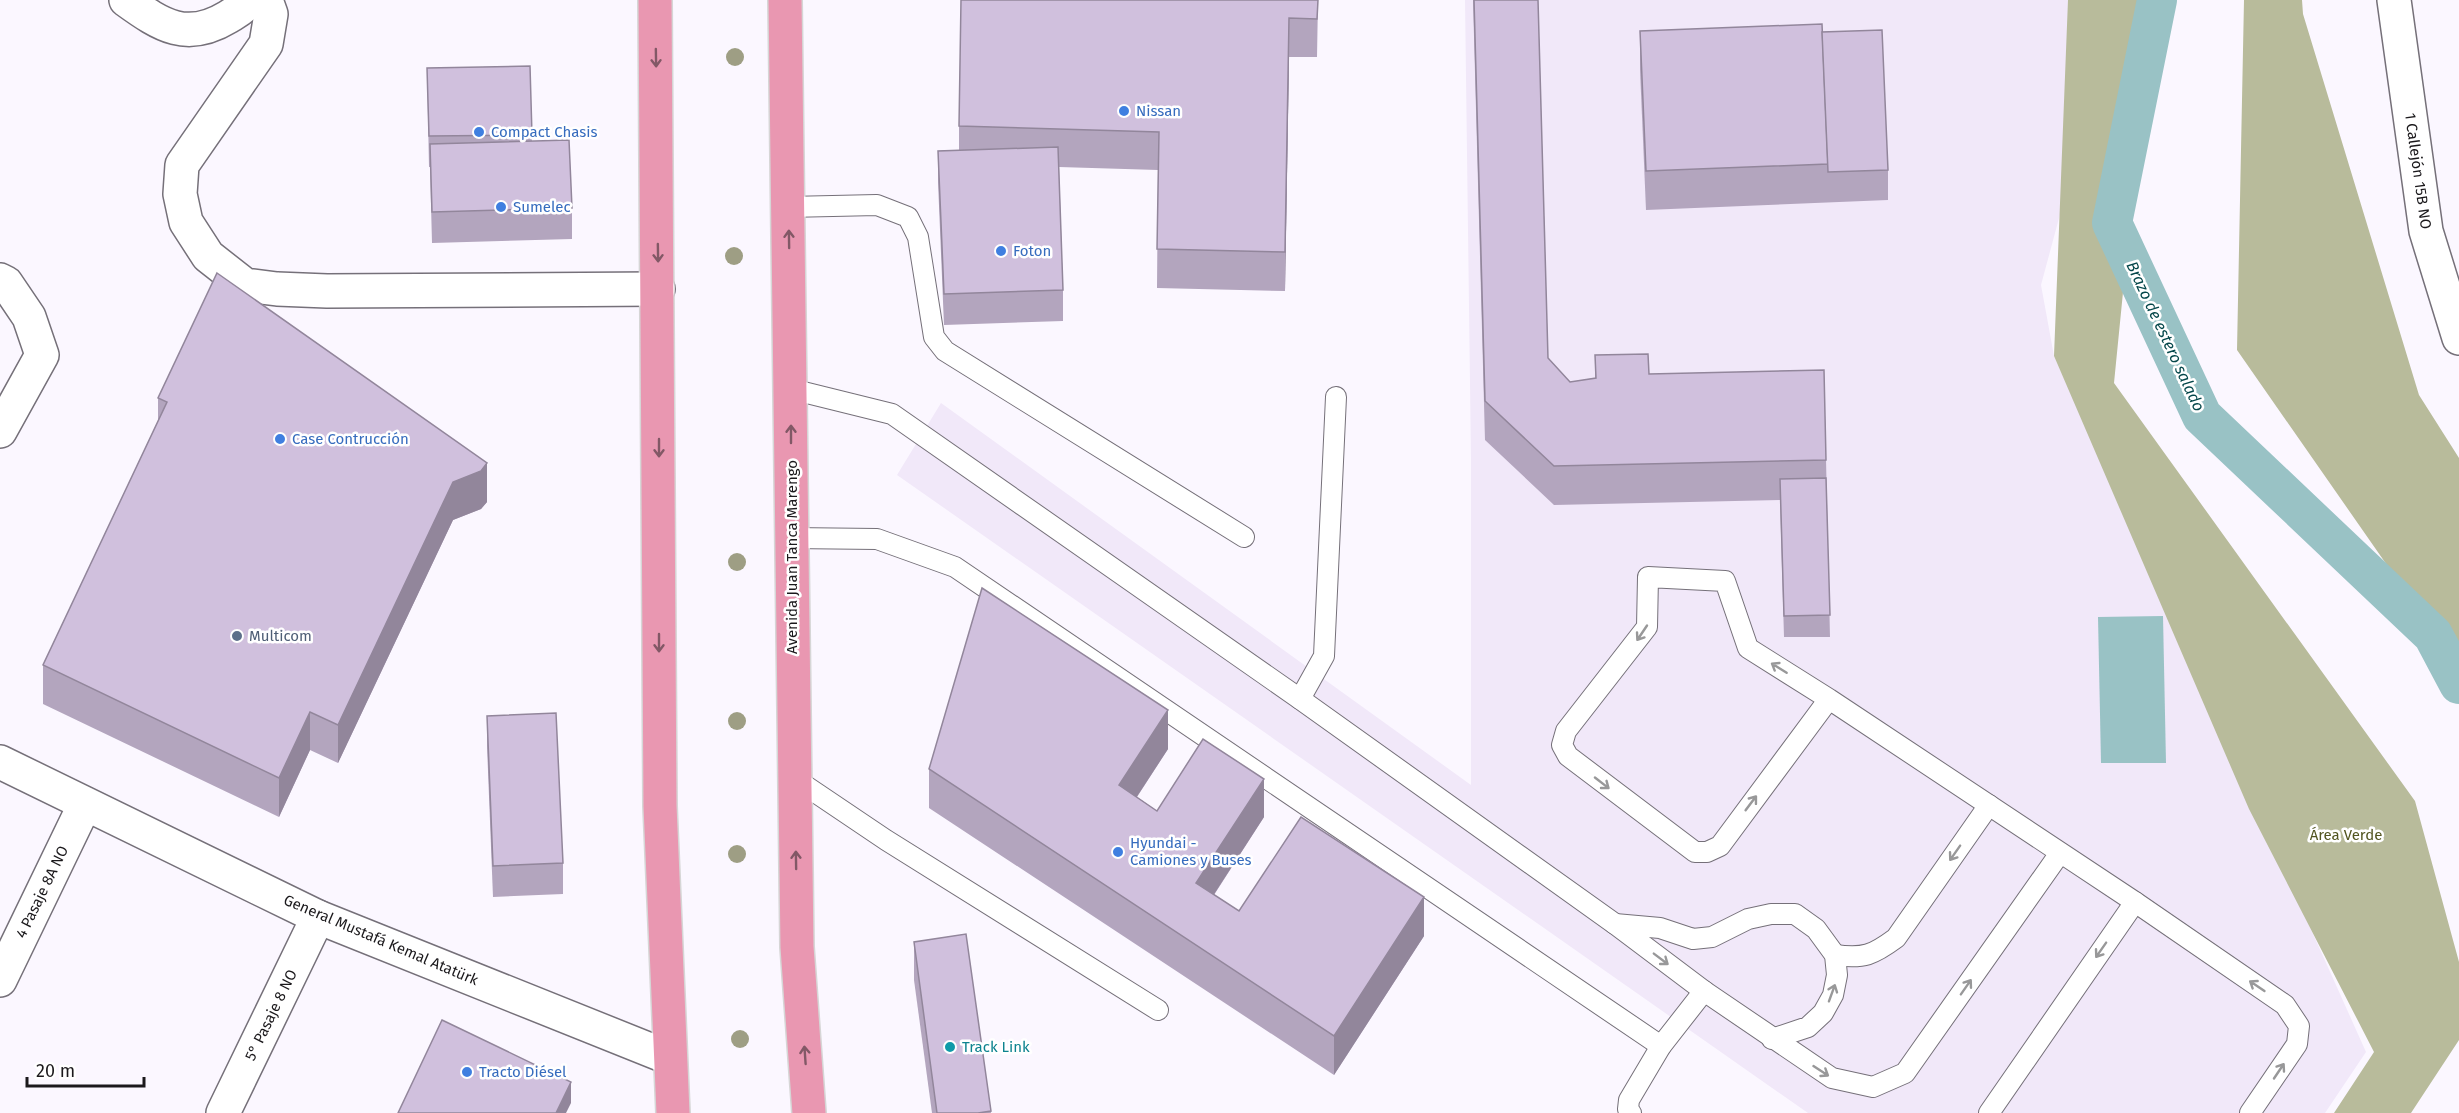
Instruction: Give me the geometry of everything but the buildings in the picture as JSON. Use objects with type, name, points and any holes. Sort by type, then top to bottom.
[{"type":"main road","points":[[655,0],[660,806],[673,1113]]},
{"type":"main road","name":"Avenida Juan Tanca Marengo","points":[[785,0],[797,947],[808,1113]]},
{"type":"street","points":[[126,0],[148,16],[183,31],[210,28],[245,6],[250,0]]},
{"type":"street","points":[[266,0],[271,15],[266,44],[183,165],[180,194],[186,222],[208,256],[245,285],[277,290],[327,291],[658,289]]},
{"type":"street","name":"1 Callejón 15B NO","points":[[2394,0],[2426,231],[2459,338]]},
{"type":"street","points":[[0,279],[6,283],[29,317],[42,355],[0,431]]},
{"type":"street","name":"General Mustafá Kemal Atatürk","points":[[0,762],[318,917],[670,1058]]},
{"type":"street","name":"4 Pasaje 8A NO","points":[[0,980],[85,804]]},
{"type":"street","name":"5° Pasaje 8 NO","points":[[223,1113],[318,917]]},
{"type":"lane","points":[[788,207],[877,205],[908,217],[918,237],[934,337],[945,351],[1244,537]]},
{"type":"lane","points":[[791,389],[892,414],[1300,699],[1615,924],[1704,991],[1832,1078],[1873,1086],[1905,1073],[2060,853]]},
{"type":"lane","points":[[1300,699],[1324,656],[1336,397]]},
{"type":"lane","points":[[791,537],[877,539],[955,567],[1661,1046]]},
{"type":"lane","points":[[1829,699],[1720,846],[1707,852],[1695,852],[1632,806],[1568,756],[1562,744],[1566,731],[1647,627],[1648,577],[1725,581],[1748,648],[1829,699],[2135,902],[2285,1005],[2299,1026],[2297,1044],[2250,1113]]},
{"type":"lane","points":[[794,778],[886,840],[1158,1010]]},
{"type":"lane","points":[[1835,955],[1855,958],[1875,953],[1896,938],[1989,805]]},
{"type":"lane","points":[[1989,1113],[2135,902]]},
{"type":"lane","points":[[1615,924],[1660,928],[1694,939],[1712,937],[1748,919],[1771,914],[1795,914],[1816,929],[1835,955],[1837,975],[1833,995],[1822,1013],[1808,1027],[1773,1039]]},
{"type":"lane","points":[[1631,1113],[1628,1109],[1629,1100],[1661,1046],[1704,991]]},
{"type":"shaded area","points":[[1465,0],[2069,0],[2062,207],[2041,285],[2054,356],[2366,1052],[2325,1113],[1808,1113],[897,475],[941,403],[1471,785],[1471,460]]},
{"type":"green space","name":"Área Verde","points":[[2068,0],[2152,0],[2114,383],[2415,801],[2459,962],[2459,1040],[2411,1113],[2334,1113],[2374,1052],[2249,809],[2054,356]]},
{"type":"green space","points":[[2244,0],[2302,0],[2303,14],[2419,395],[2459,458],[2459,679],[2435,634],[2237,350]]},
{"type":"water","points":[[2163,616],[2166,763],[2101,763],[2098,617]]},
{"type":"waterway","name":"Brazo de estero salado","points":[[2157,0],[2112,223],[2202,416],[2433,635],[2459,684]]},
{"type":"place","name":"Nissan","points":[[1124,111]]},
{"type":"place","name":"Compact Chasis","points":[[479,132]]},
{"type":"place","name":"Sumelec","points":[[501,207]]},
{"type":"place","name":"Foton","points":[[1001,251]]},
{"type":"place","name":"Case Contrucción","points":[[280,439]]},
{"type":"place","name":"Multicom","points":[[237,636]]},
{"type":"place","name":"Hyundai - Camiones y Buses","points":[[1118,852]]},
{"type":"place","name":"Track Link","points":[[950,1047]]},
{"type":"place","name":"Tracto Diésel","points":[[467,1072]]}]
